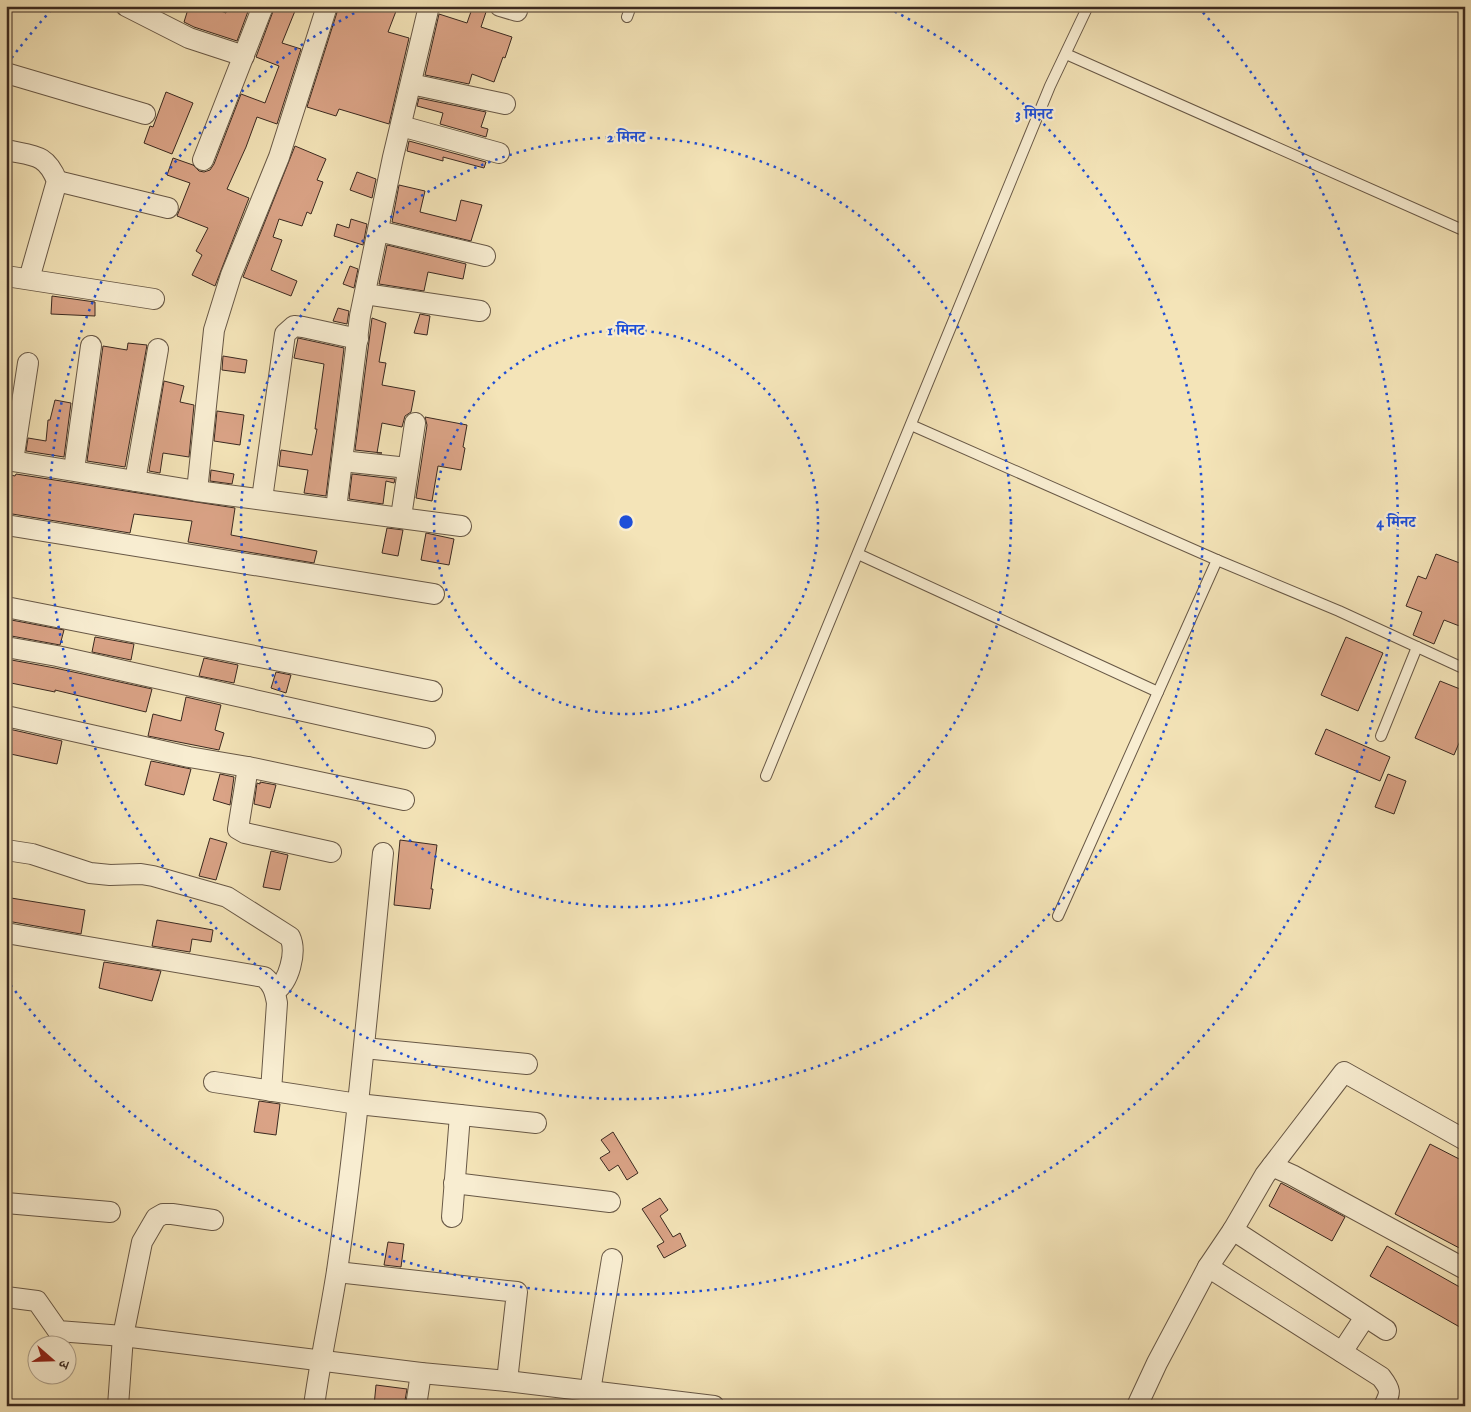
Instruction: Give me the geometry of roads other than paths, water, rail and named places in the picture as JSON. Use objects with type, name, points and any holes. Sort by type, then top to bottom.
[{"type":"street","points":[[126,6],[188,38],[244,56]]},
{"type":"street","points":[[203,160],[263,6]]},
{"type":"street","points":[[198,491],[214,330],[231,275],[279,157],[328,6]]},
{"type":"street","points":[[336,509],[365,294],[429,6]]},
{"type":"street","points":[[6,73],[144,114]]},
{"type":"street","points":[[411,84],[505,104]]},
{"type":"street","points":[[401,126],[499,153]]},
{"type":"street","points":[[6,150],[42,158],[51,168],[57,181],[29,280]]},
{"type":"street","points":[[57,181],[168,208]]},
{"type":"street","points":[[378,231],[485,256]]},
{"type":"street","points":[[6,276],[154,299]]},
{"type":"street","points":[[365,294],[480,311]]},
{"type":"street","points":[[262,499],[285,334],[294,326],[303,326],[358,339]]},
{"type":"street","points":[[74,470],[91,346]]},
{"type":"street","points":[[135,481],[158,349]]},
{"type":"street","points":[[28,363],[10,460],[198,491],[461,526]]},
{"type":"street","points":[[401,518],[415,423]]},
{"type":"street","points":[[342,461],[408,468]]},
{"type":"street","points":[[6,525],[434,594]]},
{"type":"street","points":[[6,607],[432,691]]},
{"type":"street","points":[[6,647],[57,656],[425,738]]},
{"type":"street","points":[[6,716],[189,757],[248,767],[404,800]]},
{"type":"street","points":[[248,767],[238,829],[245,833],[331,852]]},
{"type":"street","points":[[6,850],[32,854],[90,873],[153,876],[227,897],[290,937],[293,948],[288,976],[281,987],[275,991]]},
{"type":"street","points":[[314,1406],[320,1360],[336,1272],[358,1104],[383,853]]},
{"type":"street","points":[[6,933],[264,977],[270,981],[275,991],[277,1003],[271,1091]]},
{"type":"street","points":[[364,1048],[527,1064]]},
{"type":"street","points":[[1137,1406],[1208,1267],[1233,1230],[1265,1175],[1344,1072],[1465,1140]]},
{"type":"street","points":[[214,1082],[358,1104],[536,1123]]},
{"type":"street","points":[[452,1217],[460,1115]]},
{"type":"street","points":[[1272,1166],[1465,1268]]},
{"type":"street","points":[[454,1183],[610,1202]]},
{"type":"street","points":[[6,1202],[110,1212]]},
{"type":"street","points":[[118,1406],[123,1336],[142,1242],[156,1218],[163,1214],[213,1220]]},
{"type":"street","points":[[1233,1230],[1386,1330]]},
{"type":"street","points":[[590,1391],[612,1259]]},
{"type":"street","points":[[1208,1267],[1381,1377],[1388,1386],[1390,1393],[1384,1406]]},
{"type":"street","points":[[336,1272],[517,1292],[506,1381]]},
{"type":"street","points":[[6,1297],[37,1301],[58,1331],[123,1336],[421,1374],[506,1381],[590,1391],[631,1401],[714,1406]]},
{"type":"street","points":[[1342,1352],[1365,1317]]},
{"type":"street","points":[[416,1406],[421,1374]]},
{"type":"lane","points":[[626,17],[631,6]]},
{"type":"lane","points":[[766,776],[1050,86],[1088,6]]},
{"type":"lane","points":[[1066,54],[1465,231]]},
{"type":"lane","points":[[911,425],[1216,560],[1339,611],[1465,669]]},
{"type":"lane","points":[[858,554],[1158,692]]},
{"type":"lane","points":[[1058,916],[1216,560]]},
{"type":"lane","points":[[1381,736],[1417,647]]}]
